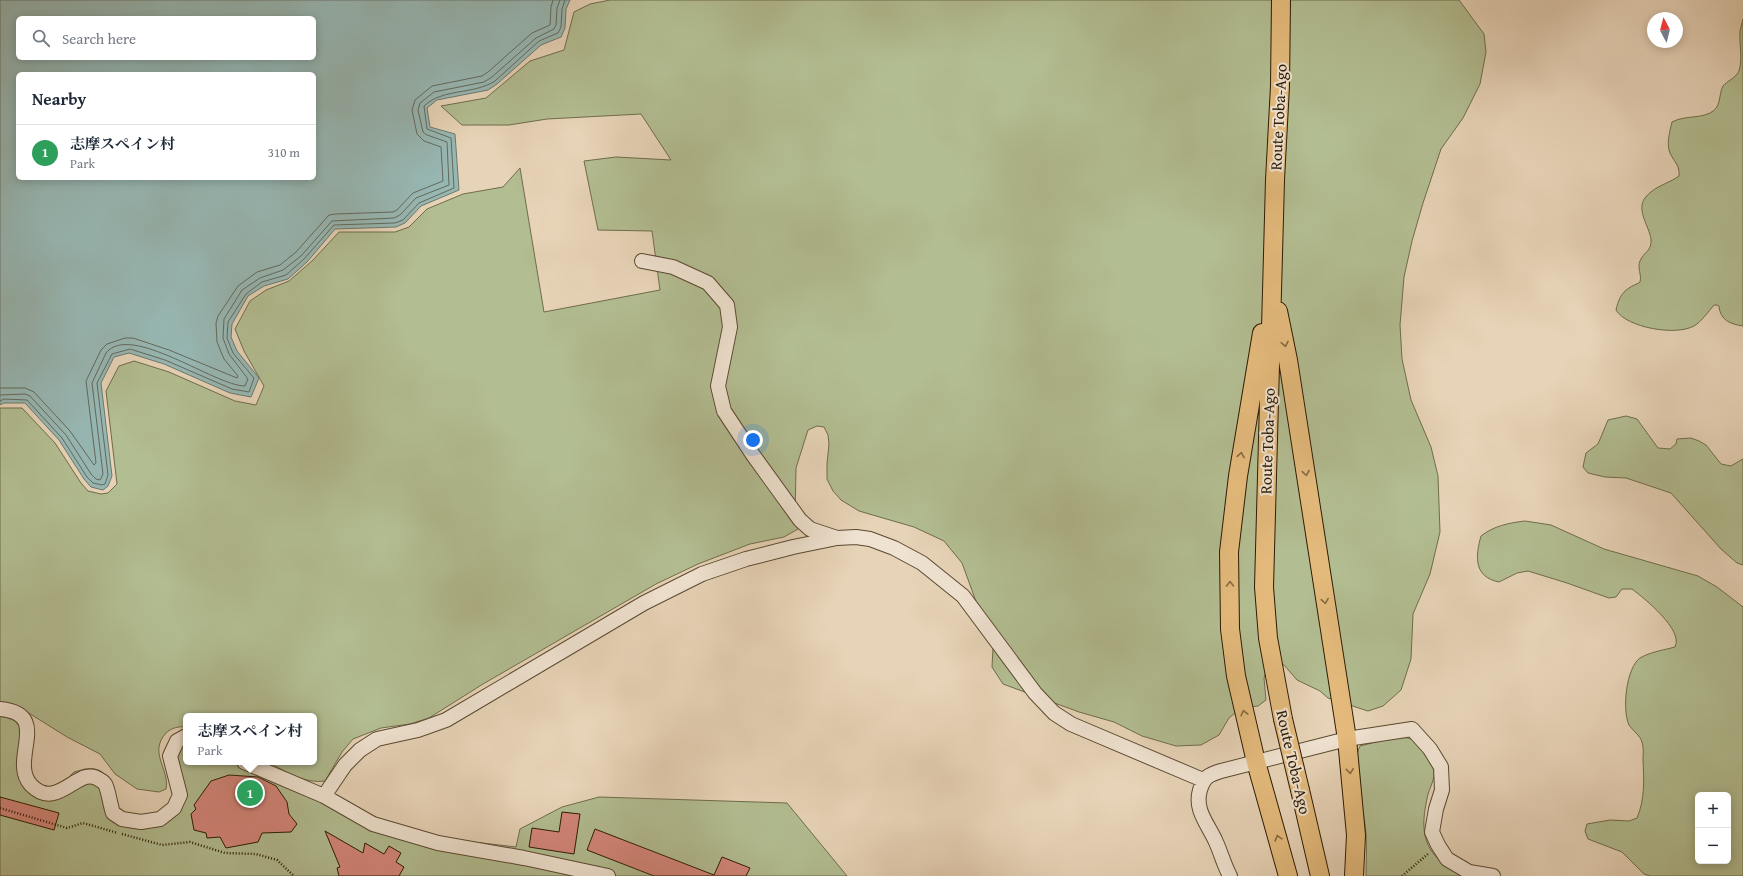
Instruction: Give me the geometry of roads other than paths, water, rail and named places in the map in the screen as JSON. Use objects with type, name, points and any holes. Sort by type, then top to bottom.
[{"type":"main road","name":"Route Toba-Ago","points":[[1281,0],[1280,86],[1275,180],[1264,587],[1268,638],[1283,719],[1320,876]]},
{"type":"main road","points":[[1272,279],[1288,360],[1347,739],[1356,835],[1354,876]]},
{"type":"main road","points":[[1272,279],[1254,372],[1238,476],[1229,552],[1230,629],[1236,676],[1256,762],[1288,876]]},
{"type":"street","points":[[642,261],[673,267],[708,283],[727,305],[730,327],[718,386],[724,411],[753,456],[800,520],[810,529],[837,538]]},
{"type":"street","points":[[324,796],[345,765],[360,750],[377,739],[418,730],[446,720],[644,603],[702,574],[753,558],[837,538],[856,537],[870,539],[894,548],[922,563],[963,596],[1035,693],[1054,714],[1071,724],[1203,780]]},
{"type":"street","points":[[0,709],[19,713],[26,722],[28,732],[24,769],[26,778],[31,785],[48,794],[56,794],[87,776],[98,778],[106,784],[113,813],[122,819],[129,821],[141,822],[160,818],[174,808],[180,796],[170,756],[177,741],[183,738]]},
{"type":"street","points":[[1230,876],[1216,841],[1200,812],[1197,798],[1203,780],[1210,775],[1221,771],[1347,739],[1412,729],[1430,749],[1441,767],[1442,790],[1436,808],[1432,832],[1438,845],[1447,859],[1470,872],[1493,876]]},
{"type":"street","points":[[251,765],[324,796],[374,824],[438,843],[524,858],[608,876]]},
{"type":"water","points":[[0,0],[570,0],[566,9],[565,28],[561,37],[541,45],[497,84],[488,90],[437,100],[427,108],[430,127],[455,134],[459,190],[421,206],[405,223],[396,227],[335,229],[307,262],[288,279],[264,286],[248,296],[232,324],[231,337],[237,351],[259,378],[251,397],[230,393],[164,364],[129,353],[114,357],[101,383],[112,476],[108,486],[103,490],[91,487],[84,479],[59,440],[25,403],[4,403],[0,405]]},
{"type":"place","name":"志摩スペイン村","points":[[250,793]]}]
